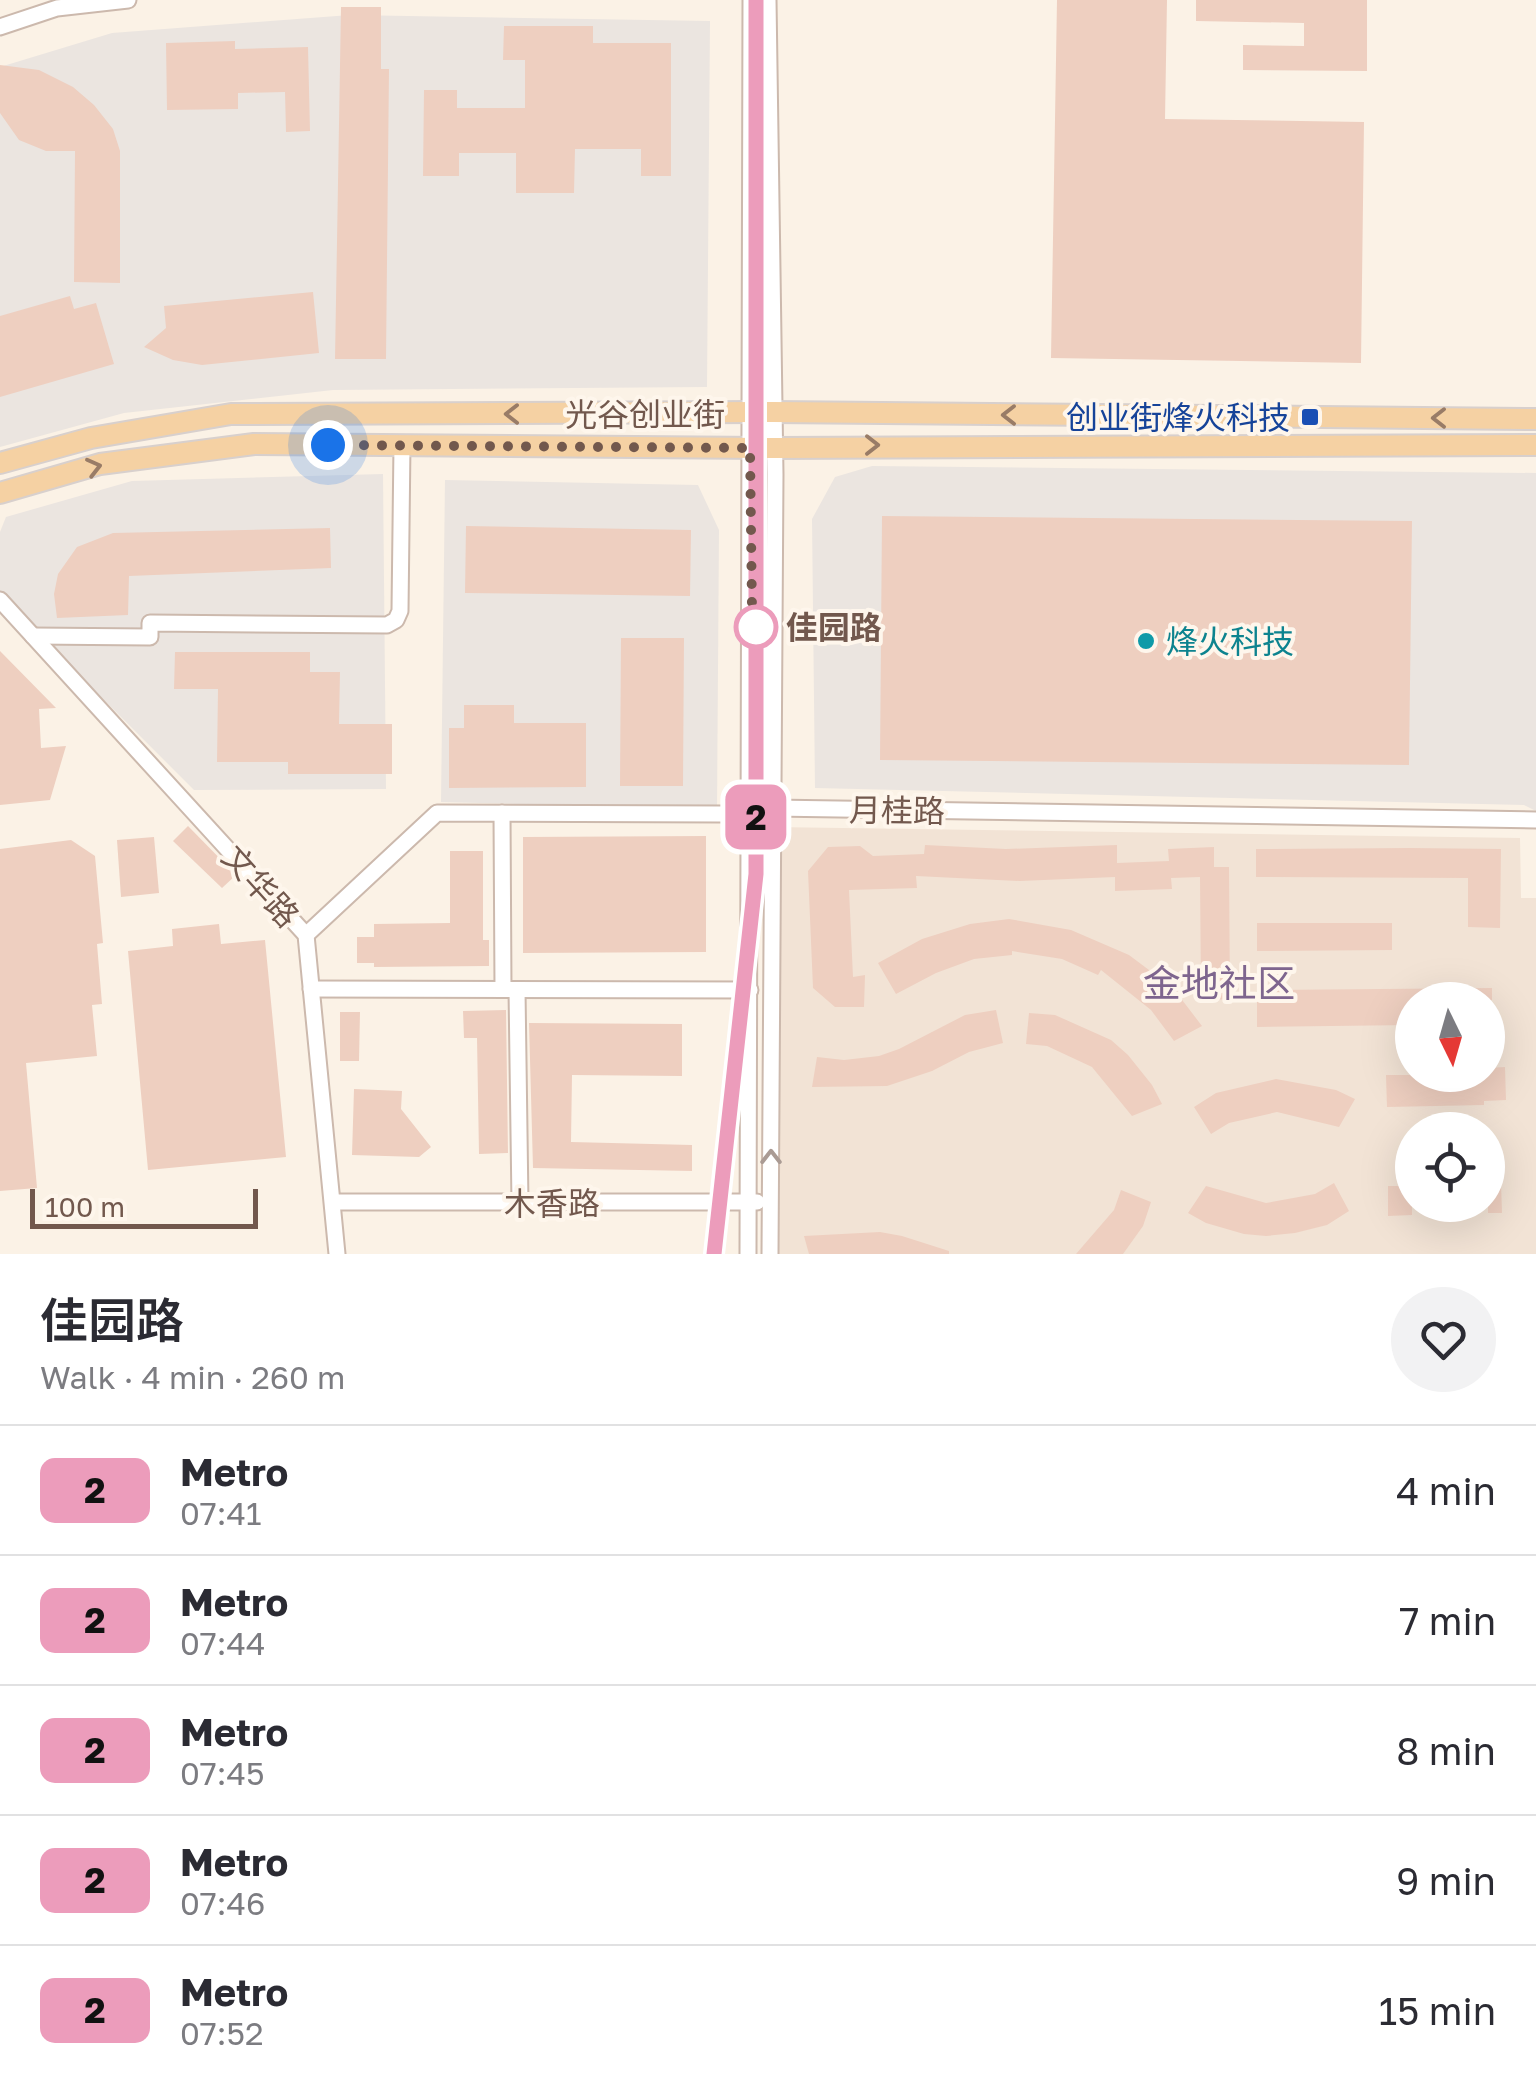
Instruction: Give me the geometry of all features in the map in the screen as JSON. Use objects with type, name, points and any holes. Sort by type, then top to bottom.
[{"type":"main road","name":"光谷创业街","points":[[0,464],[91,438],[232,414],[773,412],[1536,418]]},
{"type":"main road","name":"光谷创业街","points":[[0,494],[100,464],[254,444],[750,448],[1536,445]]},
{"type":"street","points":[[0,28],[57,8],[128,0]]},
{"type":"street","points":[[748,1254],[751,0]]},
{"type":"street","points":[[768,0],[774,448],[770,1254]]},
{"type":"street","points":[[33,636],[150,636],[150,623],[388,625],[400,611],[402,445]]},
{"type":"street","name":"文华路","points":[[0,600],[306,934],[337,1254]]},
{"type":"street","name":"月桂路","points":[[306,934],[437,813],[723,814],[773,808],[1536,820]]},
{"type":"street","points":[[502,813],[520,1202]]},
{"type":"street","points":[[311,989],[750,990]]},
{"type":"street","name":"木香路","points":[[333,1202],[771,1202]]},
{"type":"shaded area","points":[[350,15],[710,21],[707,387],[333,390],[124,413],[0,447],[0,67],[112,33]]},
{"type":"shaded area","points":[[872,466],[1536,473],[1536,811],[1524,805],[815,788],[812,519],[835,477]]},
{"type":"shaded area","points":[[383,474],[386,789],[194,790],[0,596],[0,532],[6,517],[132,481]]},
{"type":"shaded area","points":[[445,480],[698,485],[719,530],[717,809],[441,802]]},
{"type":"shaded area","points":[[772,827],[1520,838],[1521,898],[1536,898],[1536,1254],[778,1254]]},
{"type":"building","points":[[1057,0],[1167,0],[1165,119],[1364,122],[1361,363],[1051,358]]},
{"type":"building","points":[[1196,0],[1367,0],[1367,71],[1243,70],[1243,45],[1304,46],[1304,23],[1196,21]]},
{"type":"building","points":[[341,7],[381,7],[381,69],[389,69],[386,359],[335,359]]},
{"type":"building","points":[[504,26],[593,26],[593,43],[671,43],[671,176],[641,176],[641,149],[575,149],[574,193],[516,193],[516,153],[459,153],[459,176],[423,176],[424,90],[457,90],[457,108],[525,108],[525,60],[503,60]]},
{"type":"building","points":[[235,41],[235,49],[308,47],[310,131],[286,132],[285,92],[238,93],[238,109],[167,110],[166,43]]},
{"type":"building","points":[[0,65],[39,70],[73,87],[113,129],[120,151],[120,283],[74,282],[75,151],[46,151],[19,140],[0,113]]},
{"type":"building","points":[[313,292],[319,353],[202,365],[173,360],[144,347],[166,328],[164,306]]},
{"type":"building","points":[[70,296],[74,309],[96,303],[114,364],[0,397],[0,316]]},
{"type":"building","name":"烽火科技","points":[[882,516],[1412,521],[1409,765],[880,760]]},
{"type":"building","points":[[466,526],[691,530],[690,596],[465,593]]},
{"type":"building","points":[[330,528],[331,568],[129,576],[128,615],[57,618],[54,594],[58,574],[77,547],[113,533]]},
{"type":"building","points":[[621,638],[684,638],[683,786],[620,786]]},
{"type":"building","points":[[0,651],[56,708],[39,709],[41,748],[66,746],[50,800],[0,805]]},
{"type":"building","points":[[175,652],[310,652],[310,672],[340,672],[339,724],[392,724],[392,774],[288,774],[288,762],[217,762],[218,689],[174,689]]},
{"type":"building","points":[[464,705],[514,705],[514,723],[586,723],[586,787],[449,788],[449,728],[464,728]]},
{"type":"building","points":[[188,826],[236,875],[222,888],[173,841]]},
{"type":"building","points":[[706,836],[706,952],[523,953],[523,837]]},
{"type":"building","points":[[154,837],[159,893],[121,897],[117,840]]},
{"type":"building","points":[[71,840],[95,856],[103,943],[97,944],[102,1004],[92,1005],[97,1056],[26,1063],[37,1188],[0,1191],[0,849]]},
{"type":"building","points":[[925,845],[1006,849],[1117,845],[1117,863],[1169,861],[1168,849],[1214,847],[1214,867],[1229,867],[1230,999],[1211,1000],[1211,992],[1201,992],[1200,877],[1171,878],[1172,889],[1115,891],[1115,877],[1020,881],[916,876],[917,888],[849,890],[853,977],[865,975],[864,1007],[835,1007],[813,988],[808,871],[828,847],[860,846],[873,856],[924,854]]},
{"type":"building","points":[[1256,849],[1501,849],[1500,928],[1468,927],[1468,878],[1256,877]]},
{"type":"building","points":[[450,851],[483,851],[483,940],[489,940],[489,966],[374,967],[374,963],[357,963],[357,937],[374,937],[374,924],[450,923]]},
{"type":"building","points":[[1009,919],[1071,930],[1129,955],[1173,988],[1202,1026],[1174,1041],[1151,1010],[1101,970],[1098,975],[1062,959],[1012,951],[1012,955],[974,959],[896,994],[878,963],[922,939],[970,924]]},
{"type":"building","points":[[1257,923],[1392,923],[1392,950],[1257,951]]},
{"type":"building","points":[[219,924],[221,944],[265,940],[286,1157],[148,1170],[128,951],[173,946],[172,929]]},
{"type":"building","points":[[1395,989],[1395,1025],[1257,1027],[1257,990]]},
{"type":"building","points":[[506,1010],[508,1153],[479,1154],[477,1038],[464,1038],[463,1011]]},
{"type":"building","points":[[996,1010],[1003,1043],[969,1052],[932,1071],[887,1086],[812,1087],[817,1057],[844,1060],[879,1056],[965,1015]]},
{"type":"building","points":[[340,1012],[360,1012],[359,1061],[340,1061]]},
{"type":"building","points":[[1029,1013],[1055,1015],[1111,1040],[1152,1085],[1162,1104],[1132,1116],[1092,1067],[1047,1046],[1026,1044]]},
{"type":"building","points":[[529,1023],[682,1024],[682,1076],[572,1075],[571,1142],[692,1145],[692,1171],[533,1168]]},
{"type":"building","points":[[1505,1067],[1506,1100],[1484,1101],[1484,1105],[1387,1107],[1386,1075],[1395,1075],[1395,1092],[1505,1092]]},
{"type":"building","points":[[1276,1079],[1336,1090],[1355,1099],[1339,1127],[1277,1112],[1229,1123],[1211,1134],[1194,1107],[1216,1093]]},
{"type":"building","points":[[354,1089],[402,1091],[401,1109],[431,1147],[419,1157],[352,1155]]},
{"type":"building","points":[[1334,1183],[1349,1211],[1327,1225],[1295,1233],[1244,1234],[1206,1223],[1188,1213],[1206,1186],[1266,1203],[1315,1194]]},
{"type":"building","points":[[1388,1186],[1395,1186],[1395,1216],[1388,1216]]},
{"type":"building","points":[[1121,1190],[1151,1202],[1143,1226],[1123,1254],[1076,1254],[1114,1210]]},
{"type":"building","points":[[880,1232],[949,1254],[809,1254],[804,1236]]},
{"type":"metro line","name":"2","points":[[714,1254],[755,907],[756,0]]},
{"type":"place","name":"创业街烽火科技","points":[[1310,417]]},
{"type":"place","name":"佳园路","points":[[756,627]]},
{"type":"place","name":"烽火科技","points":[[1146,641]]},
{"type":"district","name":"金地社区","points":[[1219,982]]},
{"type":"route","points":[[328,445],[750,448],[752,610],[756,627]]}]
